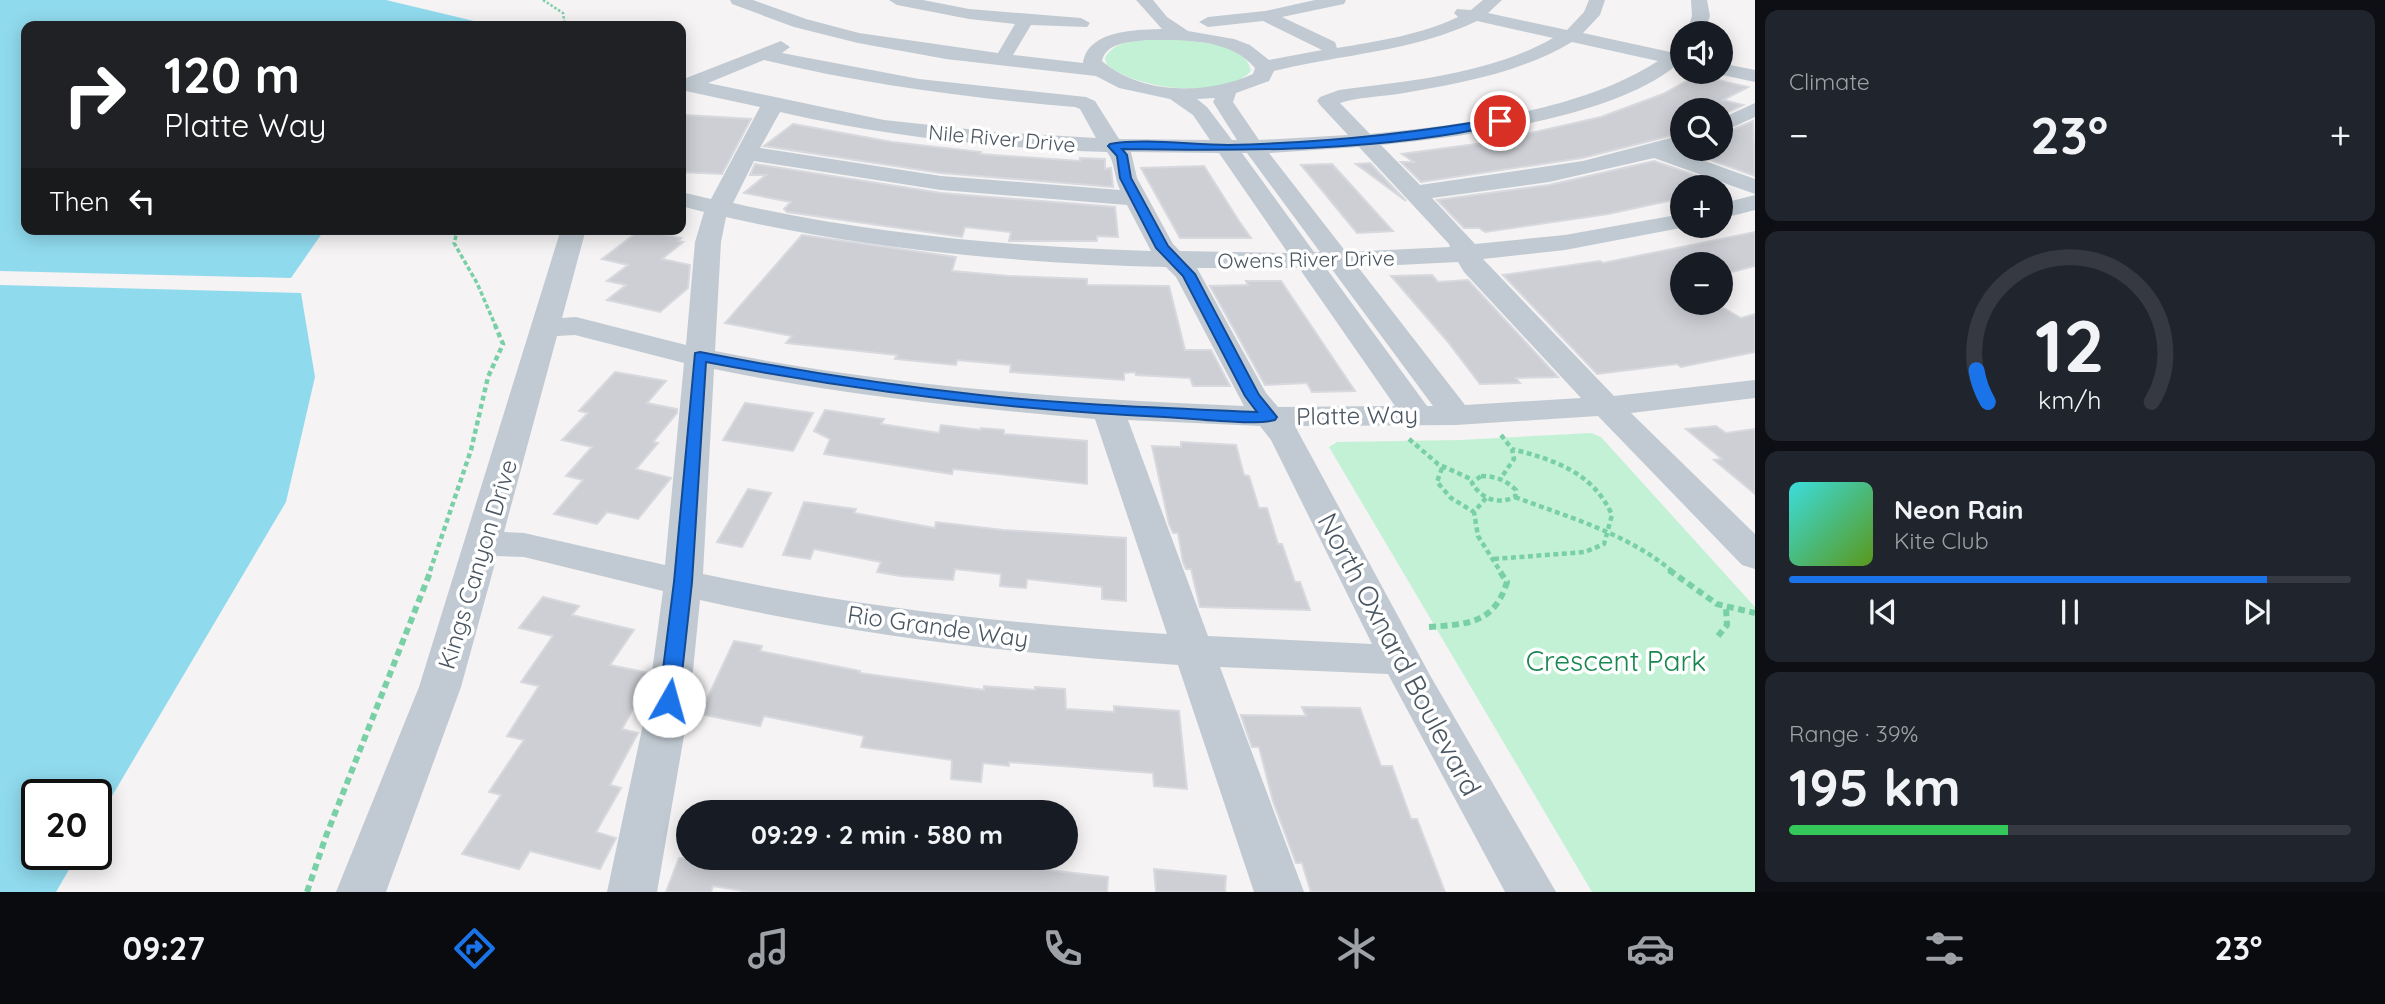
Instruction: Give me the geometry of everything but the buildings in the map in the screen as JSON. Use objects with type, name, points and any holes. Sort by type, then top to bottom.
[{"type":"street","points":[[738,0],[832,27],[946,53],[1095,62]]},
{"type":"street","points":[[765,0],[832,27],[914,41],[1095,62],[1128,84],[1174,92],[1227,91],[1249,85],[1262,77],[1265,67]]},
{"type":"street","points":[[897,0],[969,14],[1081,23]]},
{"type":"street","points":[[1144,0],[1161,21],[1182,36]]},
{"type":"street","points":[[1209,22],[1265,16],[1338,0]]},
{"type":"street","points":[[1265,67],[1402,41],[1494,0]]},
{"type":"street","points":[[1597,0],[1591,16],[1569,36],[1545,49],[1483,71],[1329,98],[1327,101],[1460,241],[1473,266],[1606,406],[1755,556]]},
{"type":"street","points":[[1699,0],[1699,21]]},
{"type":"street","points":[[1244,50],[1291,50],[1329,46],[1403,30],[1453,11],[1472,8],[1569,36],[1670,55]]},
{"type":"street","points":[[1265,16],[1329,46]]},
{"type":"street","points":[[1006,52],[1026,20]]},
{"type":"street","points":[[686,85],[832,27]]},
{"type":"street","points":[[1095,62],[1099,47],[1131,29],[1226,43],[1254,55],[1265,67]]},
{"type":"street","name":"North Oxnard Boulevard","points":[[762,54],[915,86],[1079,102],[1087,105],[1113,146],[1122,155],[1125,178],[1163,248],[1188,274],[1252,396],[1286,437],[1400,659],[1531,892]]},
{"type":"street","name":"Nile River Drive","points":[[686,86],[848,120],[925,132],[1018,141],[1227,148],[1426,134],[1544,113],[1636,81],[1670,62]]},
{"type":"street","points":[[1733,71],[1755,76]]},
{"type":"street","points":[[1227,91],[1223,102],[1226,111],[1456,415]]},
{"type":"street","points":[[1174,92],[1198,109],[1227,148],[1308,262],[1413,426]]},
{"type":"street","points":[[632,892],[669,701],[683,582],[708,242],[713,218],[721,208],[767,112],[776,104]]},
{"type":"street","points":[[1733,120],[1755,109]]},
{"type":"street","points":[[1413,192],[1543,176],[1602,165],[1670,146]]},
{"type":"street","points":[[1657,150],[1755,187]]},
{"type":"street","points":[[748,153],[912,181],[1002,191],[1136,198]]},
{"type":"street","name":"Owens River Drive","points":[[686,200],[797,225],[959,248],[1060,256],[1174,260],[1308,262],[1467,254],[1561,243],[1670,223]]},
{"type":"street","points":[[1733,208],[1755,202]]},
{"type":"street","name":"Kings Canyon Drive","points":[[361,892],[440,687],[571,235]]},
{"type":"street","name":"Platte Way","points":[[545,328],[576,326],[642,345],[774,372],[980,400],[1108,410],[1413,426],[1456,415],[1606,406],[1753,391]]},
{"type":"street","points":[[1108,410],[1279,892]]},
{"type":"street","name":"Rio Grande Way","points":[[484,543],[524,545],[793,606],[945,629],[1071,644],[1193,652],[1400,659]]},
{"type":"path","points":[[543,0],[560,8],[565,15],[565,21]]},
{"type":"path","points":[[307,892],[326,836],[424,589],[471,450],[488,377],[503,344],[481,293],[454,243],[456,235]]},
{"type":"path","points":[[1413,426],[1419,453],[1442,468],[1473,480],[1481,476],[1501,478],[1516,490],[1515,497]]},
{"type":"path","points":[[1494,559],[1584,552],[1604,544],[1612,516],[1602,493],[1581,476],[1546,458],[1513,449],[1501,435]]},
{"type":"path","points":[[1501,478],[1514,459],[1513,449]]},
{"type":"path","points":[[1429,627],[1465,624],[1492,614],[1503,599],[1507,582],[1478,536],[1474,512],[1451,498],[1437,482],[1442,468]]},
{"type":"path","points":[[1473,480],[1472,487],[1486,498],[1500,501],[1515,497],[1609,533],[1657,558],[1697,594],[1726,608],[1755,613]]},
{"type":"path","points":[[1474,512],[1486,498]]},
{"type":"path","points":[[1718,636],[1727,625],[1726,608]]},
{"type":"green space","points":[[1159,39],[1212,44],[1226,48],[1247,61],[1251,71],[1238,80],[1201,89],[1158,85],[1138,80],[1107,65],[1105,58],[1109,52],[1121,44]]},
{"type":"green space","name":"Crescent Park","points":[[1591,433],[1601,437],[1755,607],[1755,892],[1592,892],[1329,447],[1337,442],[1460,440]]},
{"type":"water","points":[[0,0],[386,0],[474,21],[21,21],[21,235],[321,235],[291,278],[0,271]]},
{"type":"water","points":[[0,285],[301,293],[315,377],[286,502],[112,796],[112,779],[21,779],[21,870],[69,870],[56,892],[0,892]]},
{"type":"route","points":[[669,701],[683,582],[700,356],[774,372],[980,400],[1108,410],[1269,417],[1252,396],[1188,274],[1163,248],[1125,178],[1122,155],[1113,146],[1227,148],[1322,144],[1426,134],[1500,121]]}]
